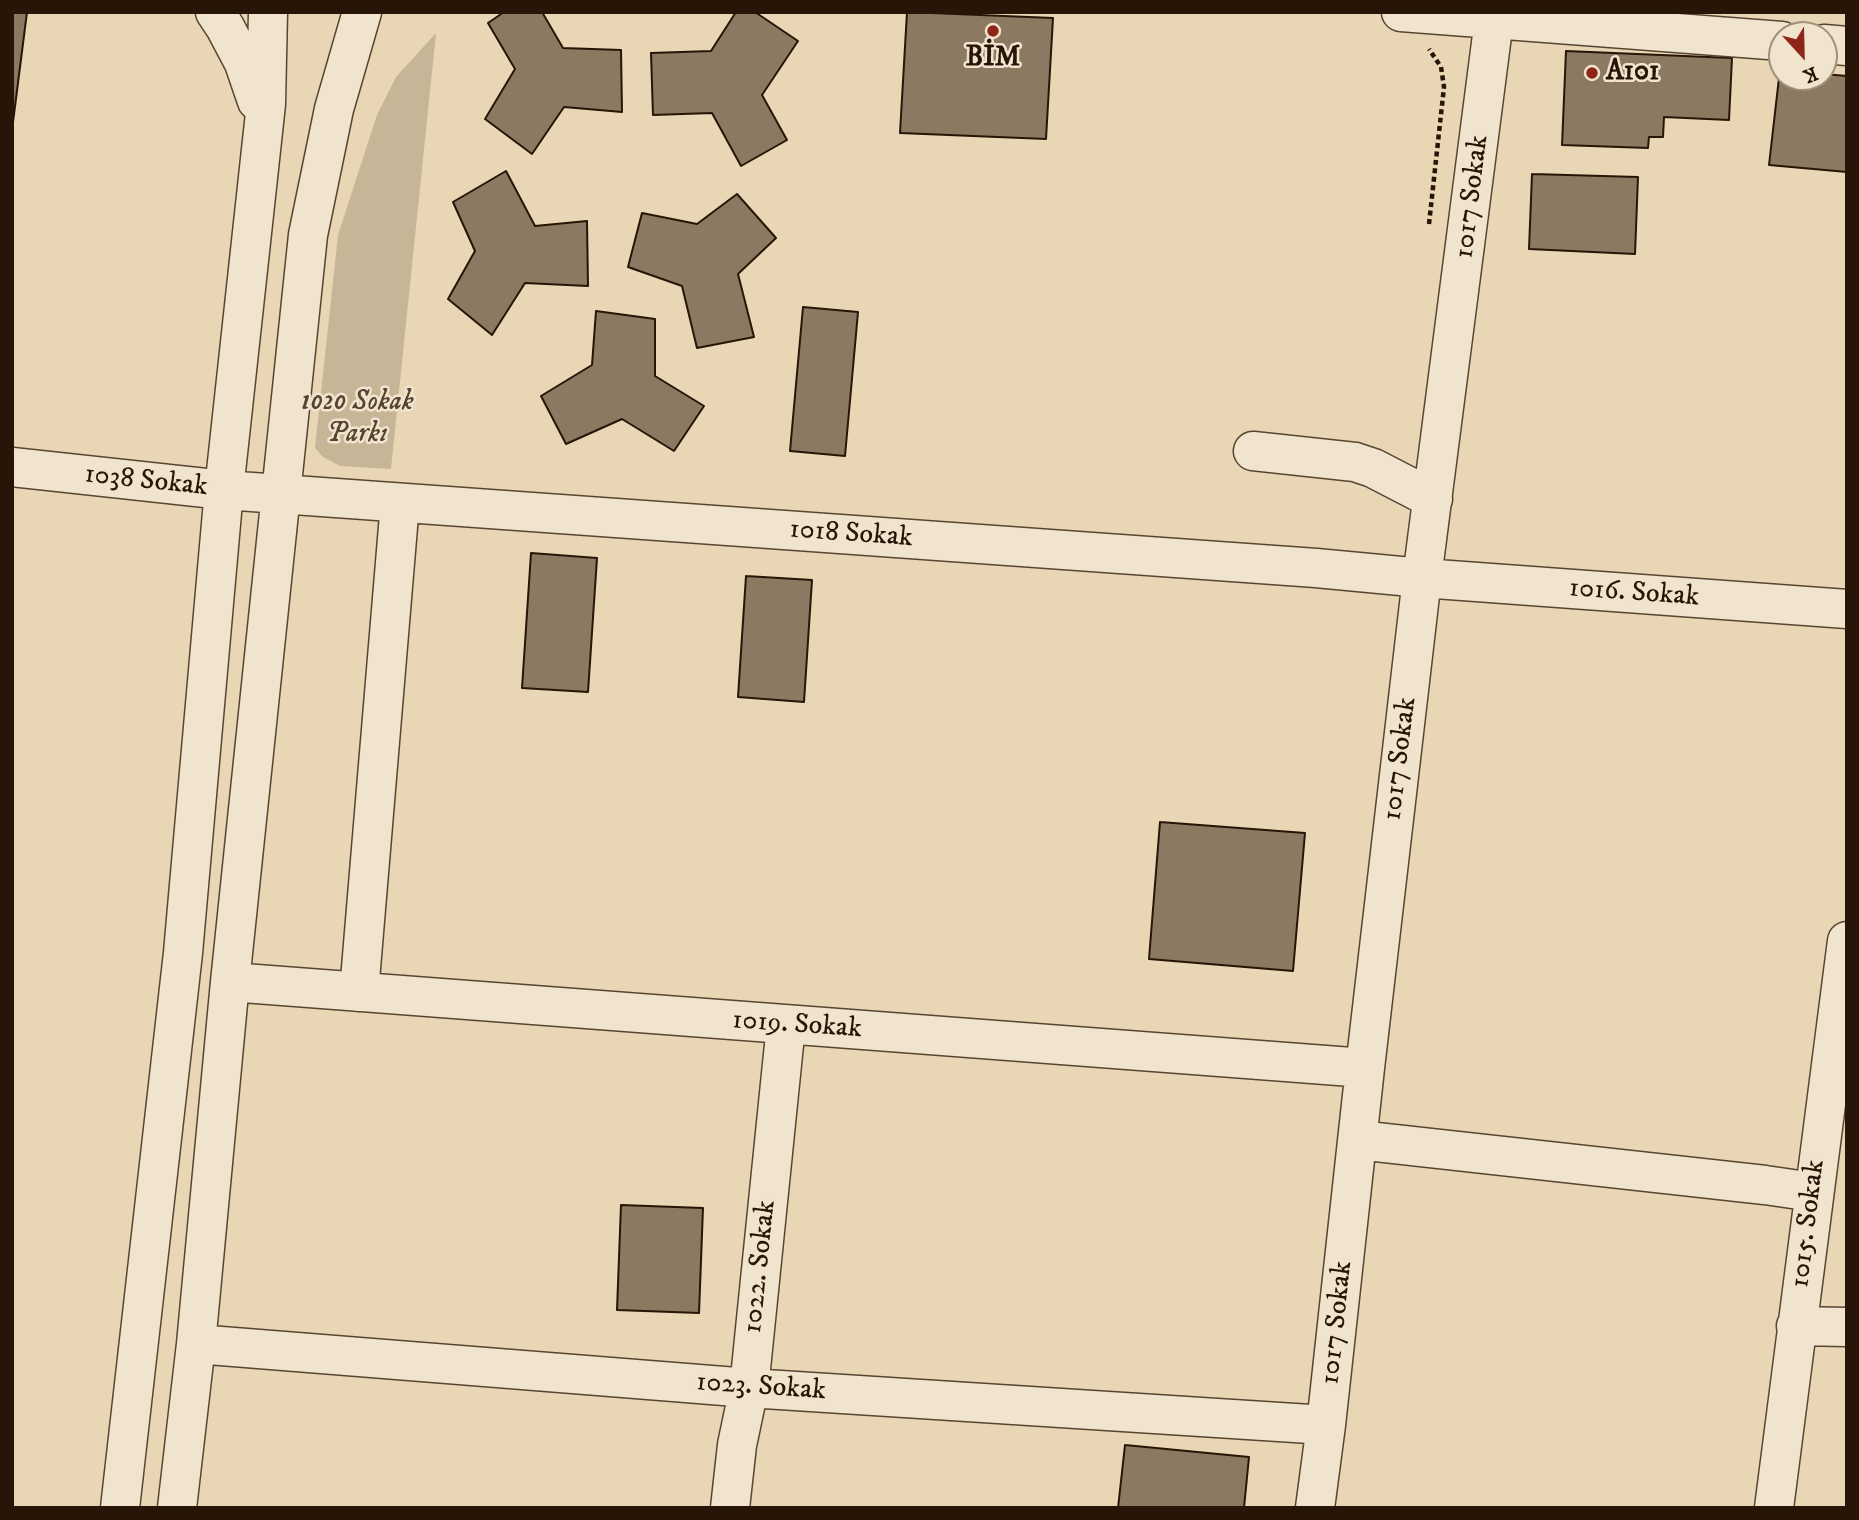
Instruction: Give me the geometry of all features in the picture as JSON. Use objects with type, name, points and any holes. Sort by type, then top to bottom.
[{"type":"street","points":[[215,12],[244,63],[264,121]]},
{"type":"street","points":[[120,1508],[183,953],[224,490],[264,121],[268,12]]},
{"type":"street","points":[[177,1508],[196,1344],[230,982],[308,235],[334,109],[362,12]]},
{"type":"street","points":[[1401,12],[1495,16],[1768,40]]},
{"type":"street","name":"1017 Sokak","points":[[1315,1508],[1422,578],[1495,16]]},
{"type":"street","points":[[1252,451],[1355,462],[1373,468],[1433,499]]},
{"type":"street","name":"1038 Sokak","points":[[12,467],[280,494]]},
{"type":"street","name":"1018 Sokak","points":[[280,494],[1316,568],[1422,578]]},
{"type":"street","points":[[359,992],[400,503]]},
{"type":"street","name":"1016. Sokak","points":[[1422,578],[1847,609]]},
{"type":"street","name":"1015. Sokak","points":[[1774,1508],[1847,941]]},
{"type":"street","name":"1019. Sokak","points":[[230,982],[1365,1068]]},
{"type":"street","name":"1022. Sokak","points":[[730,1508],[737,1445],[749,1388],[786,1026]]},
{"type":"street","points":[[1358,1140],[1813,1192]]},
{"type":"street","points":[[1796,1326],[1847,1327]]},
{"type":"street","name":"1023. Sokak","points":[[196,1344],[749,1388],[1326,1425]]},
{"type":"green space","name":"1020 Sokak Parkı","points":[[436,33],[391,469],[340,466],[323,457],[315,448],[338,235],[377,115],[396,77]]},
{"type":"building","points":[[12,12],[27,12],[12,130]]},
{"type":"building","points":[[504,12],[542,12],[563,48],[621,50],[622,112],[564,107],[532,154],[485,119],[515,69],[488,23]]},
{"type":"building","points":[[736,12],[755,12],[798,41],[762,95],[787,140],[741,166],[712,113],[653,115],[651,53],[711,51]]},
{"type":"building","points":[[907,12],[1053,18],[1046,139],[900,133]]},
{"type":"building","points":[[1566,51],[1732,58],[1729,120],[1664,117],[1663,137],[1649,137],[1648,148],[1562,145]]},
{"type":"building","points":[[1838,75],[1847,76],[1847,172],[1769,165],[1777,91],[1838,91]]},
{"type":"building","points":[[506,171],[535,226],[587,221],[588,286],[525,283],[492,335],[448,299],[475,251],[453,202]]},
{"type":"building","points":[[1532,174],[1638,177],[1635,254],[1529,249]]},
{"type":"building","points":[[737,194],[776,238],[738,274],[754,337],[697,348],[682,286],[628,267],[642,213],[697,224]]},
{"type":"building","points":[[803,307],[858,312],[845,456],[790,451]]},
{"type":"building","points":[[596,311],[655,319],[655,376],[704,406],[674,451],[622,419],[566,444],[541,396],[592,365]]},
{"type":"building","points":[[531,553],[597,558],[588,692],[522,688]]},
{"type":"building","points":[[746,576],[812,580],[804,702],[738,697]]},
{"type":"building","points":[[1160,822],[1305,833],[1293,971],[1149,959]]},
{"type":"building","points":[[621,1205],[703,1208],[699,1313],[617,1310]]},
{"type":"building","points":[[1125,1445],[1249,1457],[1244,1508],[1118,1508]]},
{"type":"place","name":"BİM","points":[[993,31]]},
{"type":"place","name":"A101","points":[[1592,73]]}]
